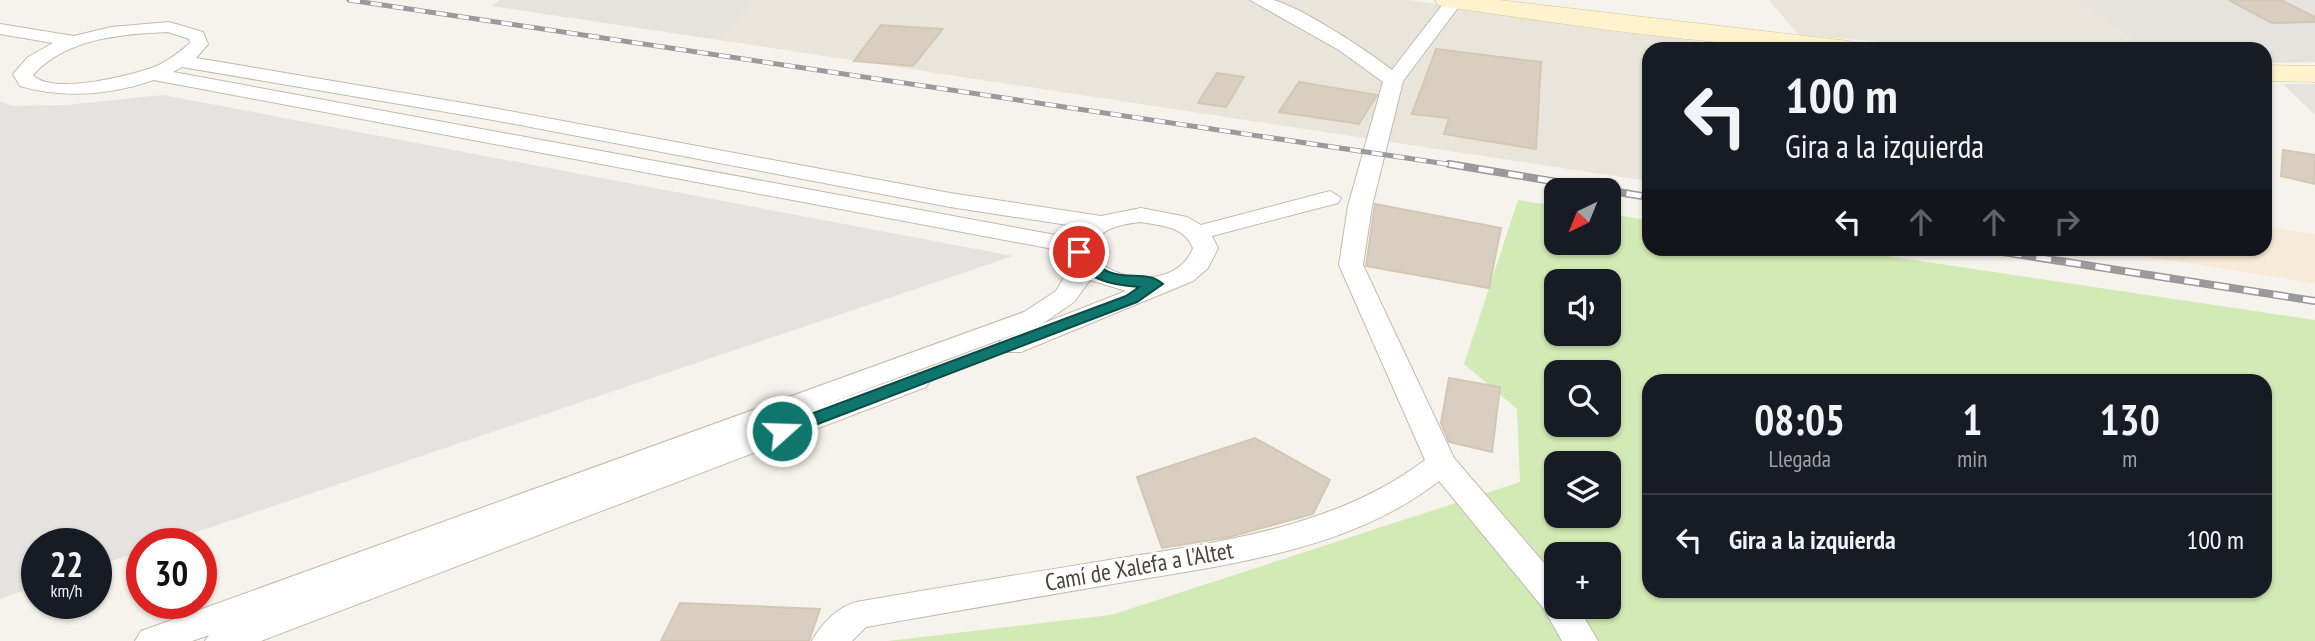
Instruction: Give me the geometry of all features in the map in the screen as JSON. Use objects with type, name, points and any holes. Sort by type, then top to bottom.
[{"type":"street","points":[[1259,0],[1342,41],[1365,56],[1393,82]]},
{"type":"street","points":[[1544,586],[1440,463],[1351,265],[1360,206],[1393,82],[1450,1],[1786,42]]},
{"type":"street","points":[[146,28],[187,30],[197,36],[199,44],[181,61],[151,74],[91,88],[40,88],[27,82],[23,74],[29,65],[44,54],[76,41],[146,28]]},
{"type":"street","points":[[0,29],[76,41]]},
{"type":"street","points":[[0,46],[44,54]]},
{"type":"street","points":[[181,61],[493,114],[950,200],[1104,223]]},
{"type":"street","points":[[2272,73],[2315,74]]},
{"type":"street","points":[[151,74],[1082,255],[1112,281],[1156,284]]},
{"type":"street","points":[[1198,233],[1330,198]]},
{"type":"street","points":[[153,641],[1033,318],[1064,300],[1079,283],[1082,255],[1090,231],[1104,223],[1131,216],[1162,216],[1180,221],[1198,233],[1207,250],[1203,262],[1184,276],[1156,284],[1131,299],[223,641]]},
{"type":"street","name":"Camí de Xalefa a l'Altet","points":[[831,641],[856,614],[1224,552],[1324,529],[1410,487],[1440,463]]},
{"type":"street","points":[[1567,619],[1580,641]]},
{"type":"shaded area","points":[[500,0],[756,0],[719,40],[492,6]]},
{"type":"shaded area","points":[[756,0],[1408,0],[1699,42],[1642,42],[1642,180],[719,40]]},
{"type":"shaded area","points":[[1769,0],[2075,0],[2134,42],[1886,42],[1799,35]]},
{"type":"shaded area","points":[[2075,0],[2315,0],[2315,62],[2272,63],[2272,42],[2134,42]]},
{"type":"shaded area","points":[[2283,84],[2315,84],[2315,115]]},
{"type":"shaded area","points":[[163,95],[1013,256],[208,528],[126,528],[126,556],[112,561],[112,528],[21,528],[21,592],[0,599],[0,102],[13,106],[65,105]]},
{"type":"shaded area","points":[[2272,228],[2315,234],[2315,283],[2142,256],[2272,256]]},
{"type":"green space","points":[[1518,200],[1544,204],[1544,256],[1620,256],[1621,216],[1642,219],[1642,256],[1887,256],[2315,320],[2315,641],[888,641],[1111,615],[1520,482],[1517,409],[1464,364]]},
{"type":"building","points":[[2229,0],[2281,0],[2315,17],[2315,22],[2272,23]]},
{"type":"building","points":[[881,25],[943,29],[913,66],[854,61]]},
{"type":"building","points":[[1436,49],[1541,62],[1536,149],[1444,134],[1449,118],[1412,114]]},
{"type":"building","points":[[1217,73],[1244,77],[1226,107],[1198,103]]},
{"type":"building","points":[[1299,82],[1377,95],[1359,124],[1279,112]]},
{"type":"building","points":[[2283,150],[2315,155],[2315,184],[2281,176]]},
{"type":"building","points":[[1375,204],[1501,228],[1489,288],[1366,266]]},
{"type":"building","points":[[1449,378],[1500,387],[1492,452],[1449,442],[1441,423]]},
{"type":"building","points":[[1255,438],[1330,480],[1313,514],[1229,537],[1162,548],[1137,477]]},
{"type":"building","points":[[680,603],[820,609],[809,641],[661,641]]},
{"type":"railway","points":[[349,0],[1460,166]]},
{"type":"railway","points":[[1449,164],[1642,196]]},
{"type":"railway","points":[[2028,256],[2315,301]]},
{"type":"route","points":[[782,431],[1131,299],[1156,284],[1112,281],[1084,264],[1079,252]]}]
